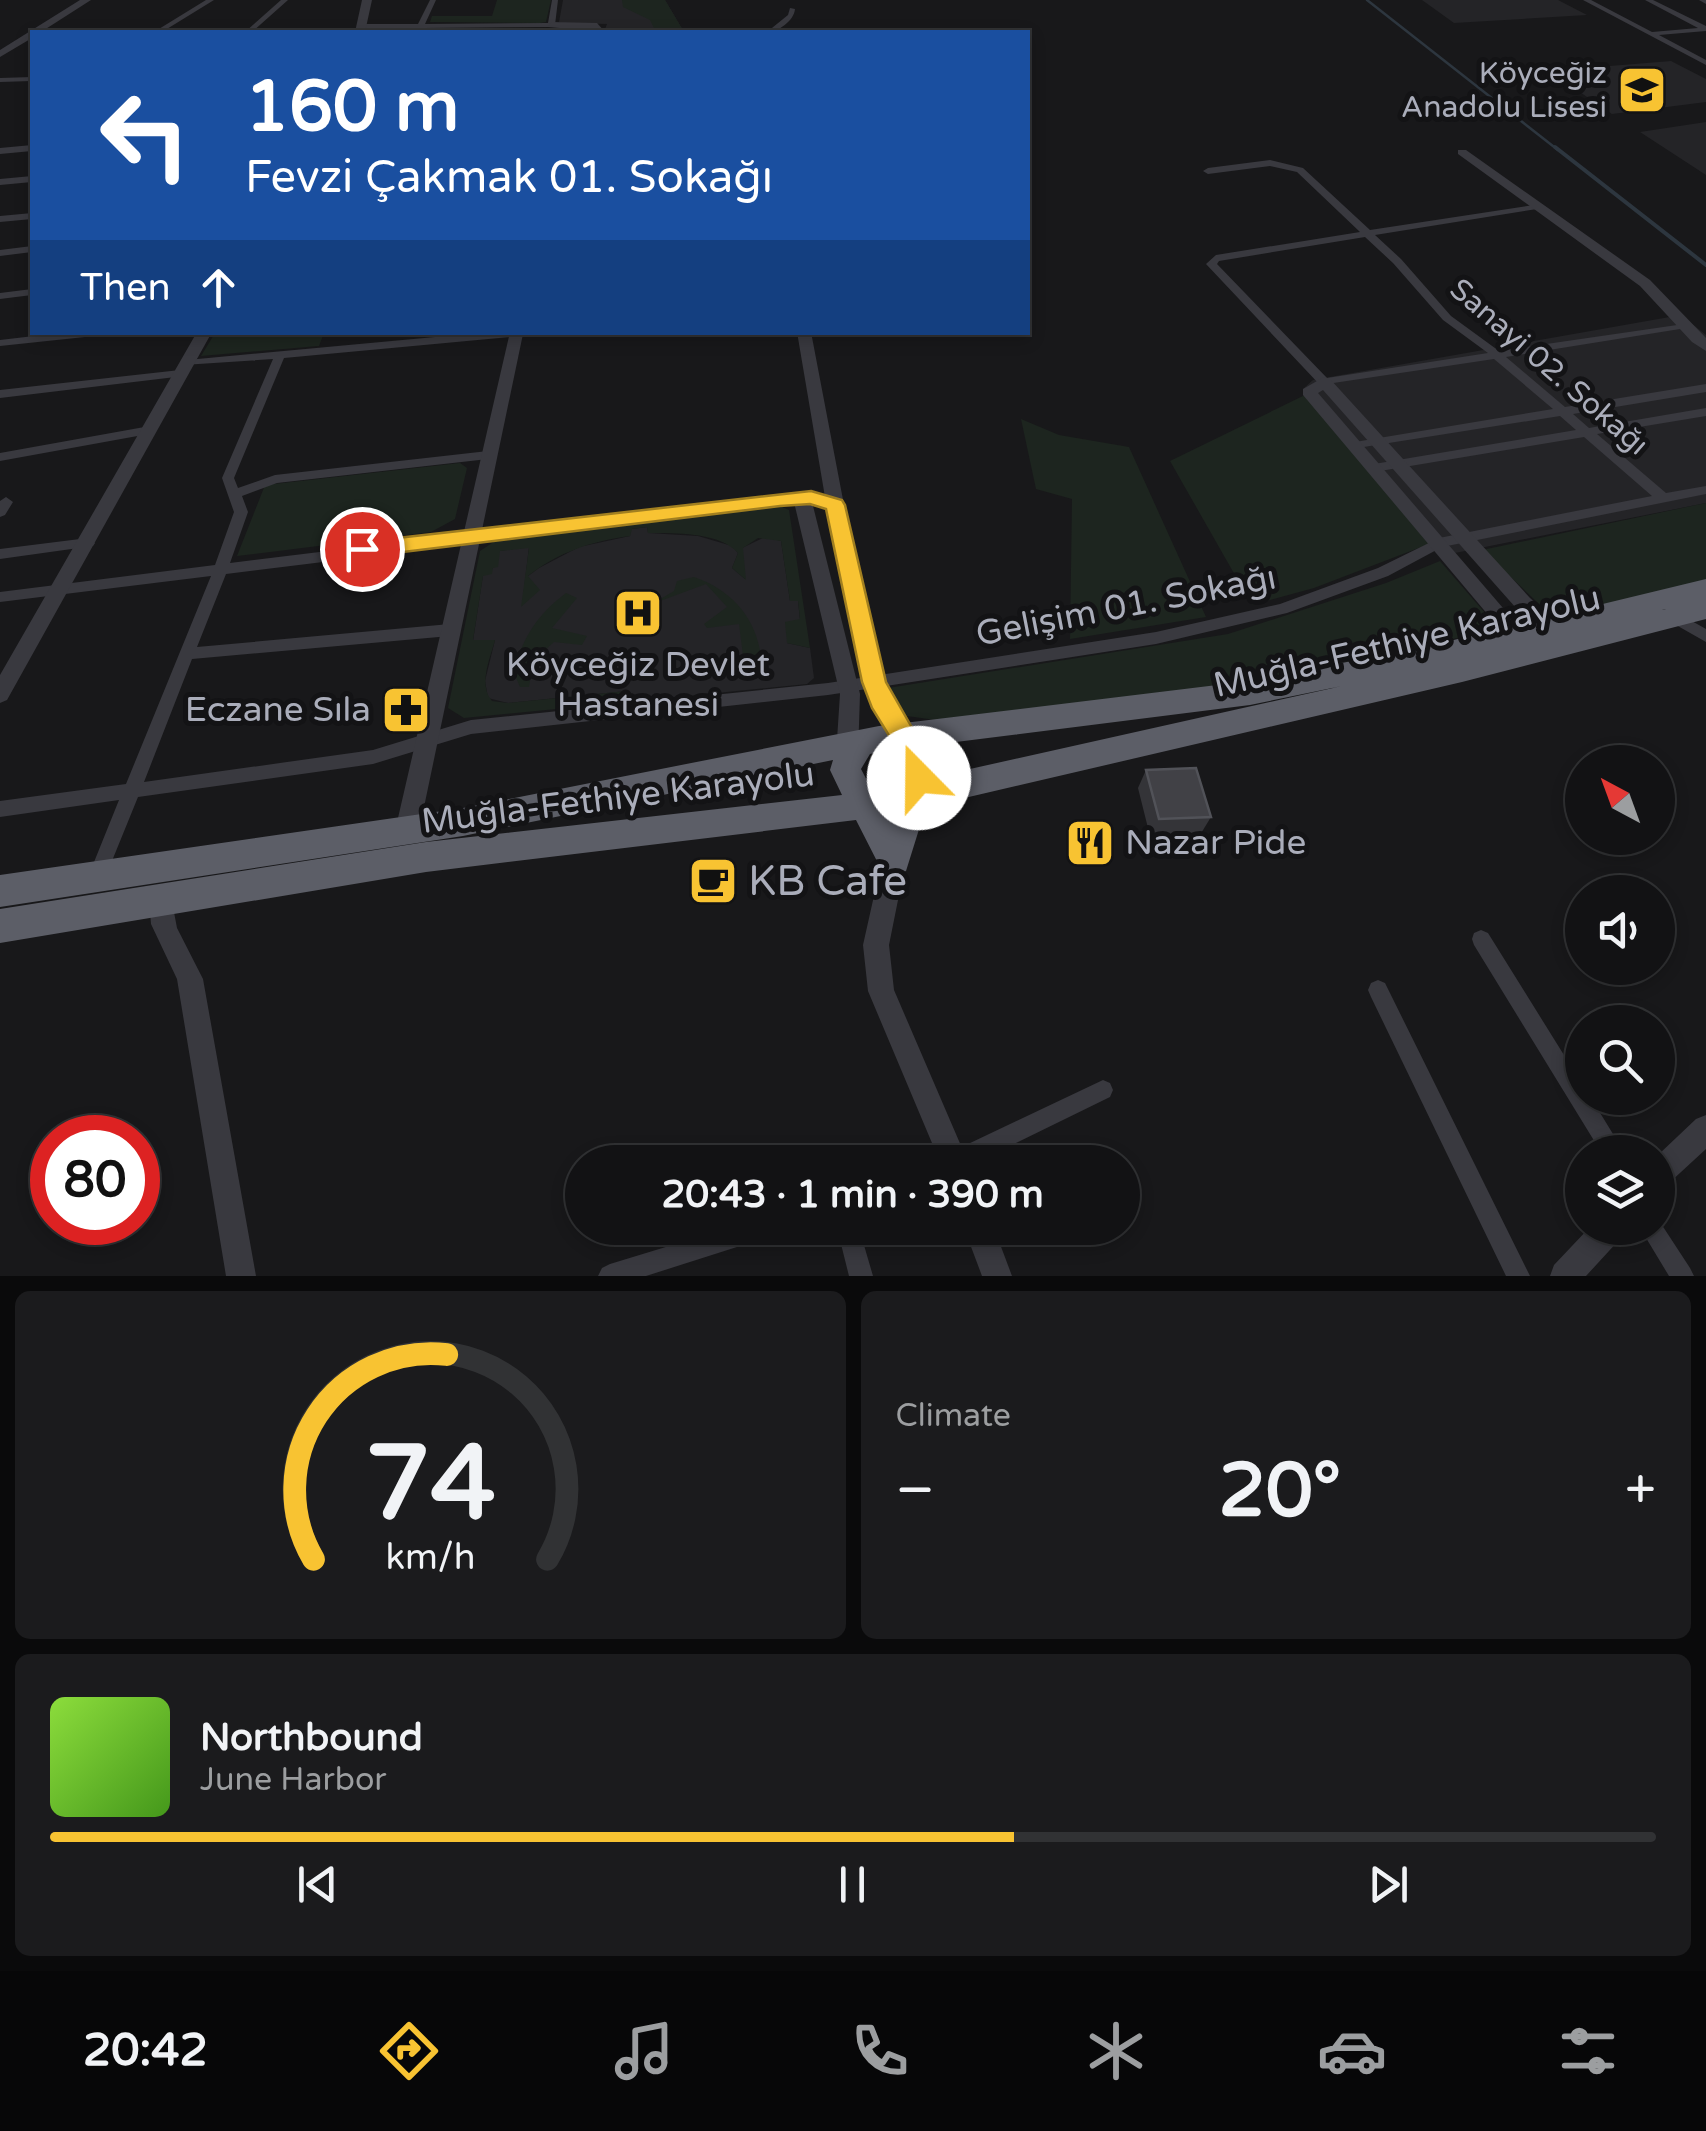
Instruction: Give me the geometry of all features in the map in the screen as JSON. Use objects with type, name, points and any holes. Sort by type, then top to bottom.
[{"type":"highway","name":"Muğla-Fethiye Karayolu","points":[[0,890],[407,831],[882,771],[1517,636],[1706,589]]},
{"type":"highway","name":"Muğla-Fethiye Karayolu","points":[[0,926],[497,848],[733,825],[882,771],[949,785],[1462,671],[1706,609]]},
{"type":"highway","points":[[882,771],[894,860]]},
{"type":"highway","points":[[882,771],[894,860]]},
{"type":"street","points":[[39,30],[86,0]]},
{"type":"street","points":[[161,30],[211,0]]},
{"type":"street","points":[[250,30],[286,0]]},
{"type":"street","points":[[366,0],[361,29],[551,25],[596,26],[599,30]]},
{"type":"street","points":[[419,29],[433,0]]},
{"type":"street","points":[[551,25],[555,0]]},
{"type":"street","points":[[1586,0],[1706,63]]},
{"type":"street","points":[[1648,0],[1706,29]]},
{"type":"street","points":[[773,30],[791,16],[792,9]]},
{"type":"street","points":[[1650,34],[1706,29]]},
{"type":"street","points":[[0,54],[30,35]]},
{"type":"street","points":[[1692,56],[1706,54]]},
{"type":"street","points":[[0,80],[30,79]]},
{"type":"street","points":[[0,151],[30,148]]},
{"type":"street","points":[[1462,152],[1646,282],[1665,300],[1680,326],[1706,346]]},
{"type":"street","name":"Sanayi 02. Sokağı","points":[[1208,171],[1270,162],[1296,167],[1368,233],[1447,318],[1498,355],[1663,498]]},
{"type":"street","points":[[0,182],[30,179]]},
{"type":"street","points":[[1537,206],[1211,260],[1215,269],[1550,628]]},
{"type":"street","points":[[0,219],[30,216]]},
{"type":"street","points":[[0,253],[30,248]]},
{"type":"street","points":[[0,296],[30,292]]},
{"type":"street","points":[[1517,636],[1308,392],[1324,382],[1680,326]]},
{"type":"street","points":[[0,343],[76,335]]},
{"type":"street","points":[[0,694],[203,335]]},
{"type":"street","points":[[0,394],[184,368],[504,335]]},
{"type":"street","points":[[407,831],[488,454],[523,335]]},
{"type":"street","points":[[805,335],[835,505],[880,701],[882,771]]},
{"type":"street","points":[[97,877],[241,512],[228,478],[279,357]]},
{"type":"street","points":[[1355,446],[1706,388]]},
{"type":"street","points":[[1374,468],[1706,412]]},
{"type":"street","points":[[0,457],[150,430]]},
{"type":"street","points":[[234,494],[274,479],[488,454]]},
{"type":"street","name":"Gelişim 01. Sokağı","points":[[0,809],[373,757],[471,728],[848,686],[1234,622],[1360,581],[1438,543],[1706,490]]},
{"type":"street","points":[[0,596],[802,498],[835,505]]},
{"type":"street","points":[[802,498],[848,686],[882,771]]},
{"type":"street","points":[[0,554],[88,543]]},
{"type":"street","points":[[1674,617],[1706,636]]},
{"type":"street","points":[[186,654],[450,630]]},
{"type":"street","points":[[894,860],[876,945],[880,991],[947,1145]]},
{"type":"street","points":[[161,900],[163,932],[184,962],[190,979],[242,1276]]},
{"type":"street","points":[[1481,939],[1602,1135]]},
{"type":"street","points":[[1378,990],[1518,1276]]},
{"type":"street","points":[[989,1145],[1102,1090]]},
{"type":"street","points":[[1675,1158],[1706,1129]]},
{"type":"street","points":[[610,1276],[708,1245]]},
{"type":"street","points":[[853,1245],[861,1276]]},
{"type":"street","points":[[985,1245],[996,1276]]},
{"type":"street","points":[[1565,1276],[1593,1245]]},
{"type":"street","points":[[1662,1245],[1682,1276]]},
{"type":"shaded area","points":[[497,0],[551,0],[546,22],[430,22],[432,16],[492,16]]},
{"type":"shaded area","points":[[563,0],[665,0],[683,30],[605,30],[607,24],[559,22]]},
{"type":"shaded area","points":[[622,0],[665,0],[683,30],[655,30],[650,20],[623,7]]},
{"type":"shaded area","points":[[1422,0],[1558,0],[1587,15],[1454,23]]},
{"type":"shaded area","name":"Köyceğiz Anadolu Lisesi","points":[[1671,61],[1706,79],[1706,102],[1612,114],[1549,71]]},
{"type":"shaded area","points":[[1706,122],[1706,175],[1640,132]]},
{"type":"shaded area","points":[[1681,315],[1706,335],[1706,503],[1440,556],[1303,389],[1313,380]]},
{"type":"shaded area","points":[[213,335],[323,335],[319,346],[201,356]]},
{"type":"shaded area","points":[[1305,395],[1429,544],[1314,588],[1252,605],[1170,461]]},
{"type":"shaded area","points":[[1021,419],[1059,435],[1129,447],[1206,617],[1070,639],[1072,499],[1036,489]]},
{"type":"shaded area","points":[[460,463],[467,468],[455,519],[431,532],[237,556],[265,485]]},
{"type":"shaded area","points":[[1706,503],[1706,583],[1555,619],[1482,550]]},
{"type":"shaded area","points":[[780,506],[789,510],[810,648],[787,643],[785,622],[800,619],[798,601],[790,601],[781,541],[758,538],[743,548],[746,580],[732,568],[738,553],[720,541],[696,535],[648,533],[647,527],[632,529],[630,536],[576,549],[528,576],[540,590],[521,607],[529,548],[500,551],[498,567],[483,576],[473,640],[495,640],[485,679],[492,701],[508,703],[627,691],[627,702],[464,718],[448,708],[480,551],[501,537]]},
{"type":"shaded area","name":"Köyceğiz Devlet Hastanesi","points":[[647,527],[648,533],[698,536],[732,546],[738,553],[732,568],[745,579],[742,548],[765,537],[781,541],[790,601],[798,601],[800,620],[787,643],[810,648],[814,678],[807,684],[627,702],[627,691],[508,703],[488,698],[485,681],[495,640],[473,641],[483,575],[493,568],[499,551],[529,547],[522,606],[528,576],[539,568],[579,547],[630,536],[631,529]]},
{"type":"shaded area","points":[[1440,561],[1498,628],[1234,684],[935,720],[907,716],[888,688],[1228,634],[1386,583]]},
{"type":"shaded area","points":[[694,577],[718,588],[738,604],[757,637],[760,650],[755,659],[744,663],[739,624],[707,628],[704,624],[727,607],[706,584],[652,604],[674,591],[677,581]]},
{"type":"shaded area","points":[[566,593],[577,598],[552,628],[587,636],[582,645],[554,642],[545,650],[535,650],[529,687],[520,687],[514,673],[526,638]]},
{"type":"building","points":[[1196,768],[1211,817],[1159,819],[1146,770]]},
{"type":"waterway","points":[[1367,0],[1558,150]]},
{"type":"waterway","points":[[1555,147],[1706,265]]},
{"type":"place","name":"Köyceğiz Anadolu Lisesi","points":[[1642,90]]},
{"type":"place","name":"Köyceğiz Devlet Hastanesi","points":[[638,613]]},
{"type":"place","name":"Eczane Sıla","points":[[406,710]]},
{"type":"place","name":"Nazar Pide","points":[[1090,843]]},
{"type":"place","name":"KB Cafe","points":[[713,881]]},
{"type":"route","points":[[362,549],[780,499],[811,498],[835,505],[874,682],[880,701],[918,761],[919,778]]}]
